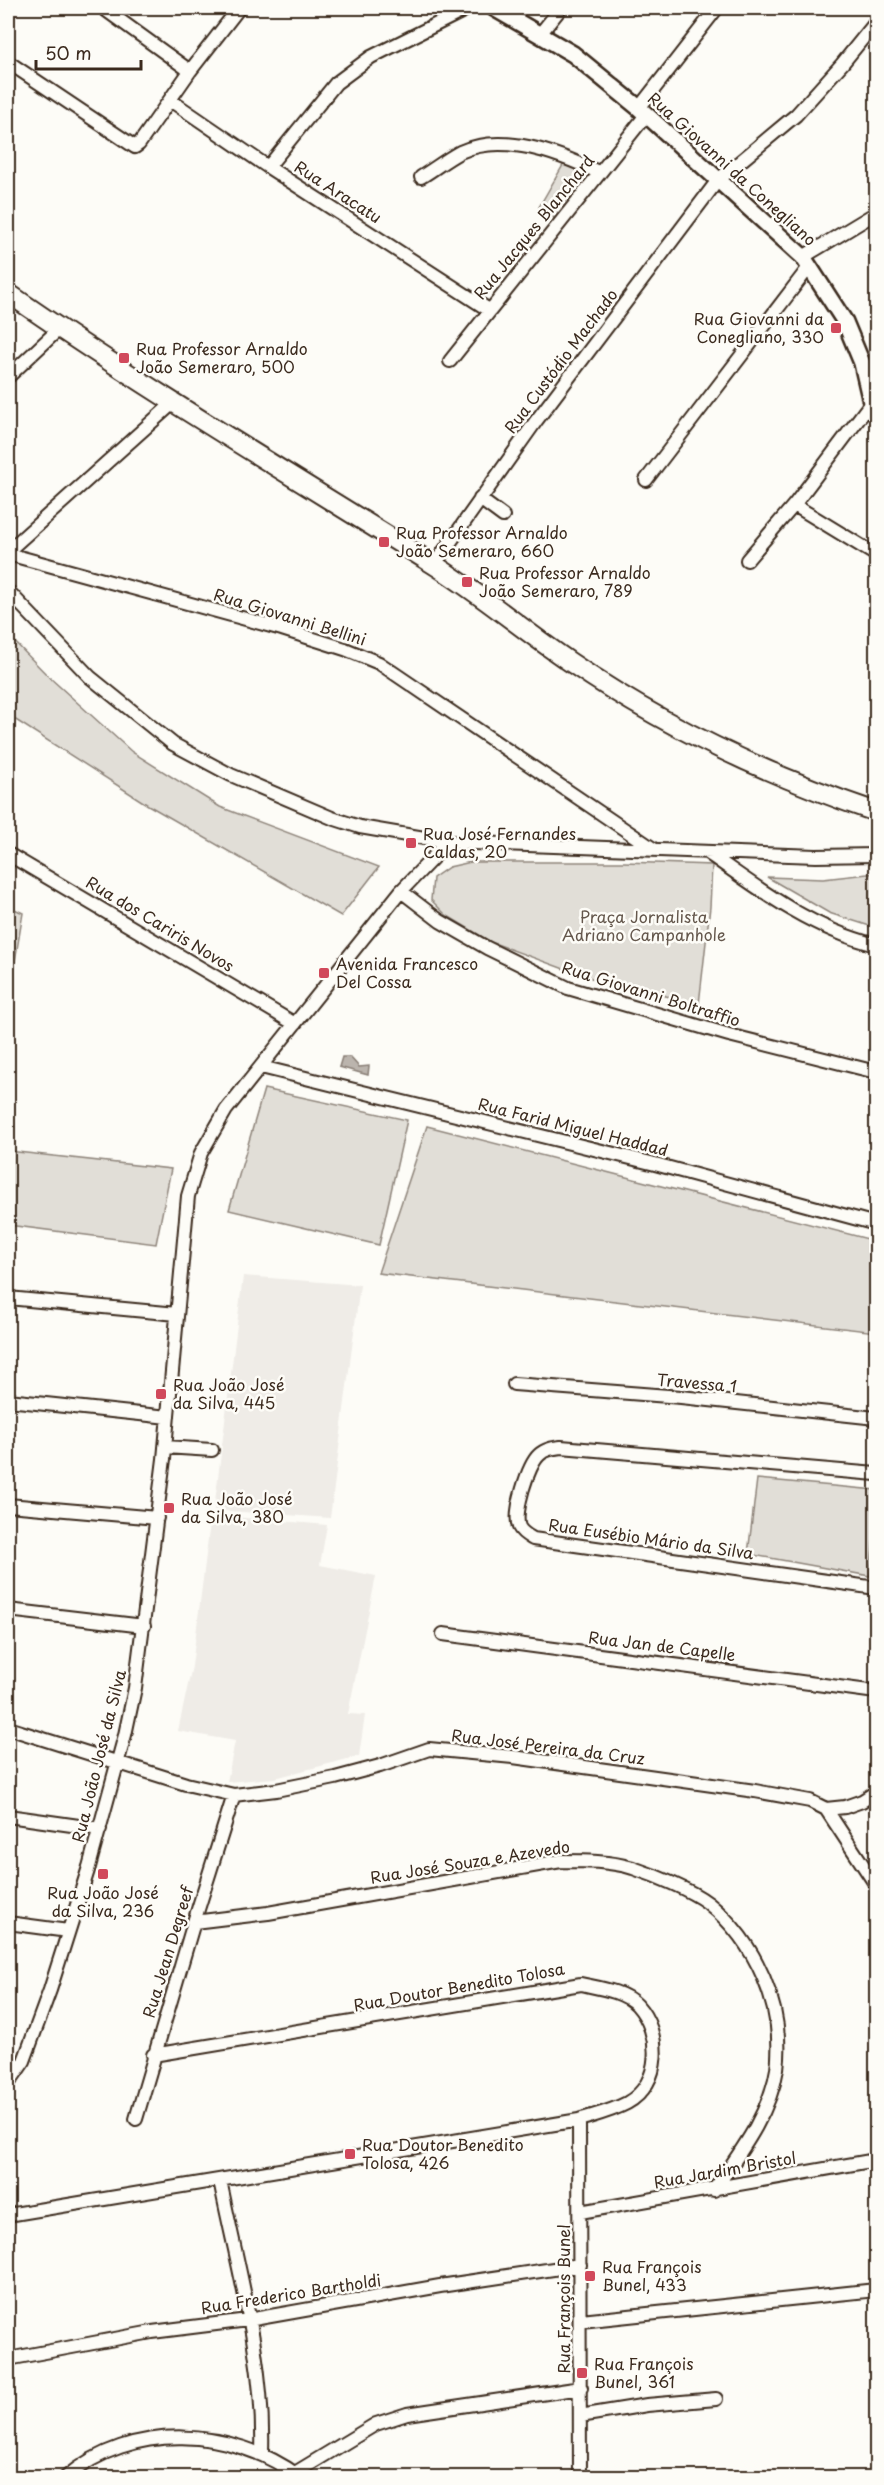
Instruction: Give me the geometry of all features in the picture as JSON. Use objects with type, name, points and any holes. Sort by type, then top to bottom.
[{"type":"main road","points":[[8,293],[173,403],[434,565],[571,663],[632,701],[755,764],[876,812]]},
{"type":"street","points":[[103,8],[190,71]]},
{"type":"street","points":[[8,62],[132,146],[139,144],[190,71],[239,8]]},
{"type":"street","points":[[268,167],[336,83],[370,57],[469,8]]},
{"type":"street","name":"Rua Giovanni da Conegliano","points":[[494,8],[573,54],[643,112],[806,262],[845,322],[862,363],[875,404]]},
{"type":"street","points":[[540,34],[561,8]]},
{"type":"street","name":"Rua Jacques Blanchard","points":[[450,361],[560,224],[717,8]]},
{"type":"street","name":"Rua Custódio Machado","points":[[434,565],[536,421],[718,180],[796,115],[876,22]]},
{"type":"street","name":"Rua Aracatu","points":[[170,100],[268,167],[489,310]]},
{"type":"street","points":[[421,177],[461,152],[496,143],[544,152],[598,172]]},
{"type":"street","points":[[646,480],[806,262],[876,213]]},
{"type":"street","points":[[8,377],[59,329]]},
{"type":"street","points":[[8,553],[173,403]]},
{"type":"street","points":[[747,560],[875,404]]},
{"type":"street","points":[[480,499],[503,516]]},
{"type":"street","points":[[794,505],[876,555]]},
{"type":"street","name":"Rua Giovanni Bellini","points":[[8,553],[282,628],[379,663],[656,851]]},
{"type":"street","points":[[8,591],[90,677],[174,744],[206,764],[279,797],[360,827],[448,842],[816,856],[873,853]]},
{"type":"street","points":[[8,1298],[177,1314],[188,1196],[201,1153],[226,1110],[401,891],[448,842]]},
{"type":"street","points":[[708,853],[790,910],[855,940],[876,945]]},
{"type":"street","name":"Rua dos Cariris Novos","points":[[8,854],[295,1024]]},
{"type":"street","name":"Rua Giovanni Boltraffio","points":[[401,891],[440,921],[496,953],[568,988],[729,1035],[876,1072]]},
{"type":"street","name":"Rua Farid Miguel Haddad","points":[[261,1066],[655,1164],[876,1224]]},
{"type":"street","name":"Rua João José da Silva","points":[[9,2079],[24,2061],[68,1931],[100,1829],[135,1688],[165,1447],[177,1314]]},
{"type":"street","name":"Travessa 1","points":[[514,1384],[681,1397],[876,1418]]},
{"type":"street","points":[[8,1400],[168,1417]]},
{"type":"street","points":[[165,1447],[212,1450]]},
{"type":"street","name":"Rua Eusébio Mário da Silva","points":[[876,1474],[680,1455],[550,1448],[532,1463],[525,1480],[518,1512],[518,1525],[522,1533],[533,1539],[876,1588]]},
{"type":"street","points":[[8,1505],[157,1518]]},
{"type":"street","points":[[8,1610],[144,1626]]},
{"type":"street","name":"Rua Jan de Capelle","points":[[443,1634],[876,1692]]},
{"type":"street","name":"Rua José Pereira da Cruz","points":[[8,1728],[186,1784],[234,1795],[276,1790],[335,1778],[381,1766],[429,1749],[513,1757],[755,1791],[810,1801],[826,1809]]},
{"type":"street","points":[[876,1792],[862,1801],[845,1807],[826,1809],[876,1885]]},
{"type":"street","name":"Rua Jean Degreef","points":[[136,2119],[153,2055],[234,1795]]},
{"type":"street","points":[[8,1816],[100,1829]]},
{"type":"street","name":"Rua José Souza e Azevedo","points":[[194,1922],[268,1912],[561,1861],[598,1861],[634,1868],[706,1902],[729,1923],[761,1968],[775,2015],[777,2044],[777,2069],[771,2093],[740,2153],[714,2190]]},
{"type":"street","points":[[8,1923],[68,1931]]},
{"type":"street","name":"Rua Doutor Benedito Tolosa","points":[[8,2215],[579,2120],[628,2102],[641,2091],[652,2076],[656,2050],[646,2020],[637,2005],[618,1993],[581,1984],[153,2055]]},
{"type":"street","name":"Rua François Bunel","points":[[579,2120],[580,2478]]},
{"type":"street","name":"Rua Jardim Bristol","points":[[580,2212],[876,2160]]},
{"type":"street","points":[[220,2180],[260,2376],[262,2453]]},
{"type":"street","name":"Rua Frederico Bartholdi","points":[[8,2359],[152,2332],[248,2320],[373,2297],[580,2265]]},
{"type":"street","points":[[581,2321],[876,2290]]},
{"type":"street","points":[[65,2478],[106,2452],[145,2440],[184,2436],[217,2440],[262,2453],[298,2475],[376,2424],[408,2414],[581,2388]]},
{"type":"street","points":[[579,2416],[646,2405],[716,2399]]},
{"type":"shaded area","points":[[342,1057],[350,1057],[359,1067],[369,1066],[368,1075],[339,1067]]},
{"type":"shaded area","points":[[243,1276],[360,1285],[330,1518],[214,1510]]},
{"type":"shaded area","points":[[211,1515],[327,1525],[320,1565],[376,1576],[348,1714],[365,1715],[359,1756],[275,1778],[227,1782],[235,1741],[178,1731],[192,1666]]},
{"type":"green space","points":[[566,160],[593,171],[559,222],[539,207]]},
{"type":"green space","points":[[8,635],[49,677],[132,752],[220,807],[379,867],[341,916],[148,805],[8,715]]},
{"type":"green space","name":"Praça Jornalista Adriano Campanhole","points":[[471,862],[624,862],[712,865],[710,907],[699,1004],[583,976],[491,942],[446,915],[431,900],[433,878],[449,867]]},
{"type":"green space","points":[[876,873],[876,928],[829,913],[767,877],[823,879]]},
{"type":"green space","points":[[8,906],[23,913],[8,1004]]},
{"type":"green space","points":[[264,1089],[407,1120],[379,1245],[229,1210]]},
{"type":"green space","points":[[427,1126],[876,1241],[876,1332],[378,1273]]},
{"type":"green space","points":[[8,1151],[171,1169],[156,1244],[8,1225]]},
{"type":"green space","points":[[757,1479],[876,1490],[876,1517],[870,1576],[748,1554]]},
{"type":"place","name":"Rua Giovanni da Conegliano, 330","points":[[836,328]]},
{"type":"place","name":"Rua Professor Arnaldo João Semeraro, 500","points":[[124,358]]},
{"type":"place","name":"Rua Professor Arnaldo João Semeraro, 660","points":[[384,542]]},
{"type":"place","name":"Rua Professor Arnaldo João Semeraro, 789","points":[[467,582]]},
{"type":"place","name":"Rua José Fernandes Caldas, 20","points":[[411,843]]},
{"type":"place","name":"Avenida Francesco Del Cossa","points":[[324,973]]},
{"type":"place","name":"Rua João José da Silva, 445","points":[[161,1394]]},
{"type":"place","name":"Rua João José da Silva, 380","points":[[169,1508]]},
{"type":"place","name":"Rua João José da Silva, 236","points":[[103,1874]]},
{"type":"place","name":"Rua Doutor Benedito Tolosa, 426","points":[[350,2154]]},
{"type":"place","name":"Rua François Bunel, 433","points":[[590,2276]]},
{"type":"place","name":"Rua François Bunel, 361","points":[[582,2373]]}]
